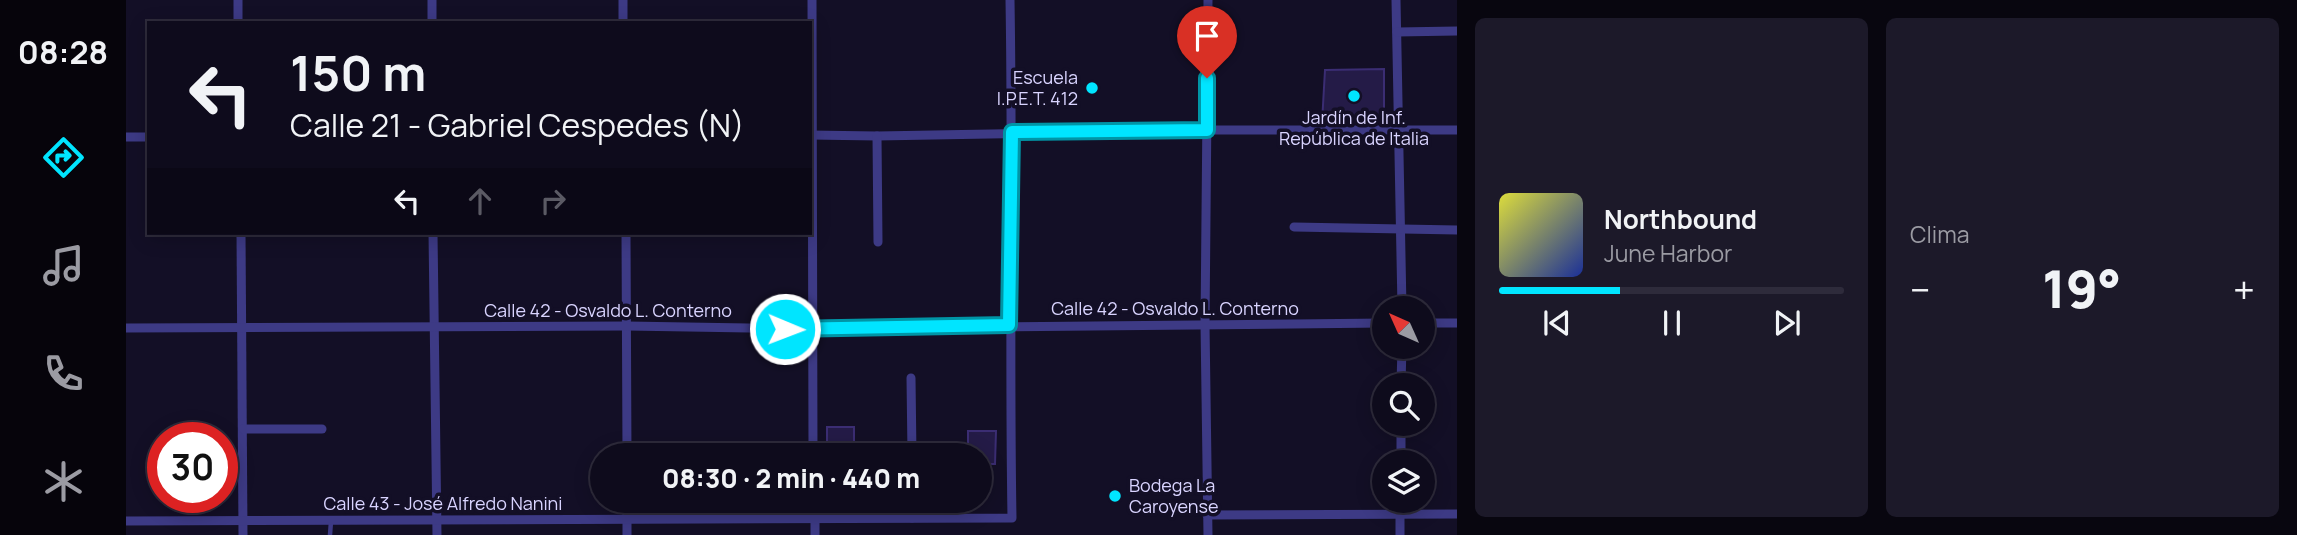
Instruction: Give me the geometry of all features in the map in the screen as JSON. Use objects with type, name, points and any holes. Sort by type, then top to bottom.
[{"type":"street","points":[[238,0],[238,21]]},
{"type":"street","points":[[432,0],[432,21]]},
{"type":"street","points":[[623,0],[623,21]]},
{"type":"street","points":[[812,0],[812,21]]},
{"type":"street","points":[[1009,325],[1012,132],[1010,0]]},
{"type":"street","points":[[1208,0],[1205,324],[1208,535]]},
{"type":"street","points":[[1396,0],[1402,296]]},
{"type":"street","points":[[1397,32],[1457,31]]},
{"type":"street","points":[[812,135],[1457,130]]},
{"type":"street","points":[[126,136],[147,136]]},
{"type":"street","points":[[877,136],[878,242]]},
{"type":"street","points":[[1294,228],[1457,230]]},
{"type":"street","points":[[242,235],[243,535]]},
{"type":"street","points":[[433,235],[437,535]]},
{"type":"street","points":[[626,235],[627,443]]},
{"type":"street","points":[[812,235],[813,443]]},
{"type":"street","name":"Calle 42 - Osvaldo L. Conterno","points":[[126,328],[627,326],[812,329],[1372,323]]},
{"type":"street","points":[[1435,323],[1457,323]]},
{"type":"street","name":"Calle 43 - José Alfredo Nanini","points":[[126,521],[1012,518],[1009,325]]},
{"type":"street","points":[[911,378],[912,443]]},
{"type":"street","points":[[243,429],[322,429]]},
{"type":"street","points":[[627,513],[627,535]]},
{"type":"street","points":[[815,513],[816,535]]},
{"type":"street","points":[[912,513],[912,518]]},
{"type":"street","points":[[1208,515],[1457,514]]},
{"type":"street","points":[[1400,515],[1400,535]]},
{"type":"lane","points":[[330,535],[331,520]]},
{"type":"building","name":"Jardín de Inf. República de Italia","points":[[1384,69],[1384,122],[1322,123],[1325,70]]},
{"type":"building","points":[[827,427],[854,427],[854,443],[827,443]]},
{"type":"building","points":[[968,431],[996,431],[995,464],[992,464],[992,443],[968,443]]},
{"type":"place","name":"Escuela I.P.E.T. 412","points":[[1092,88]]},
{"type":"place","name":"Jardín de Inf. República de Italia","points":[[1354,96]]},
{"type":"place","name":"Bodega La Caroyense","points":[[1115,496]]},
{"type":"route","points":[[785,329],[1009,325],[1012,132],[1207,130],[1207,78]]}]
